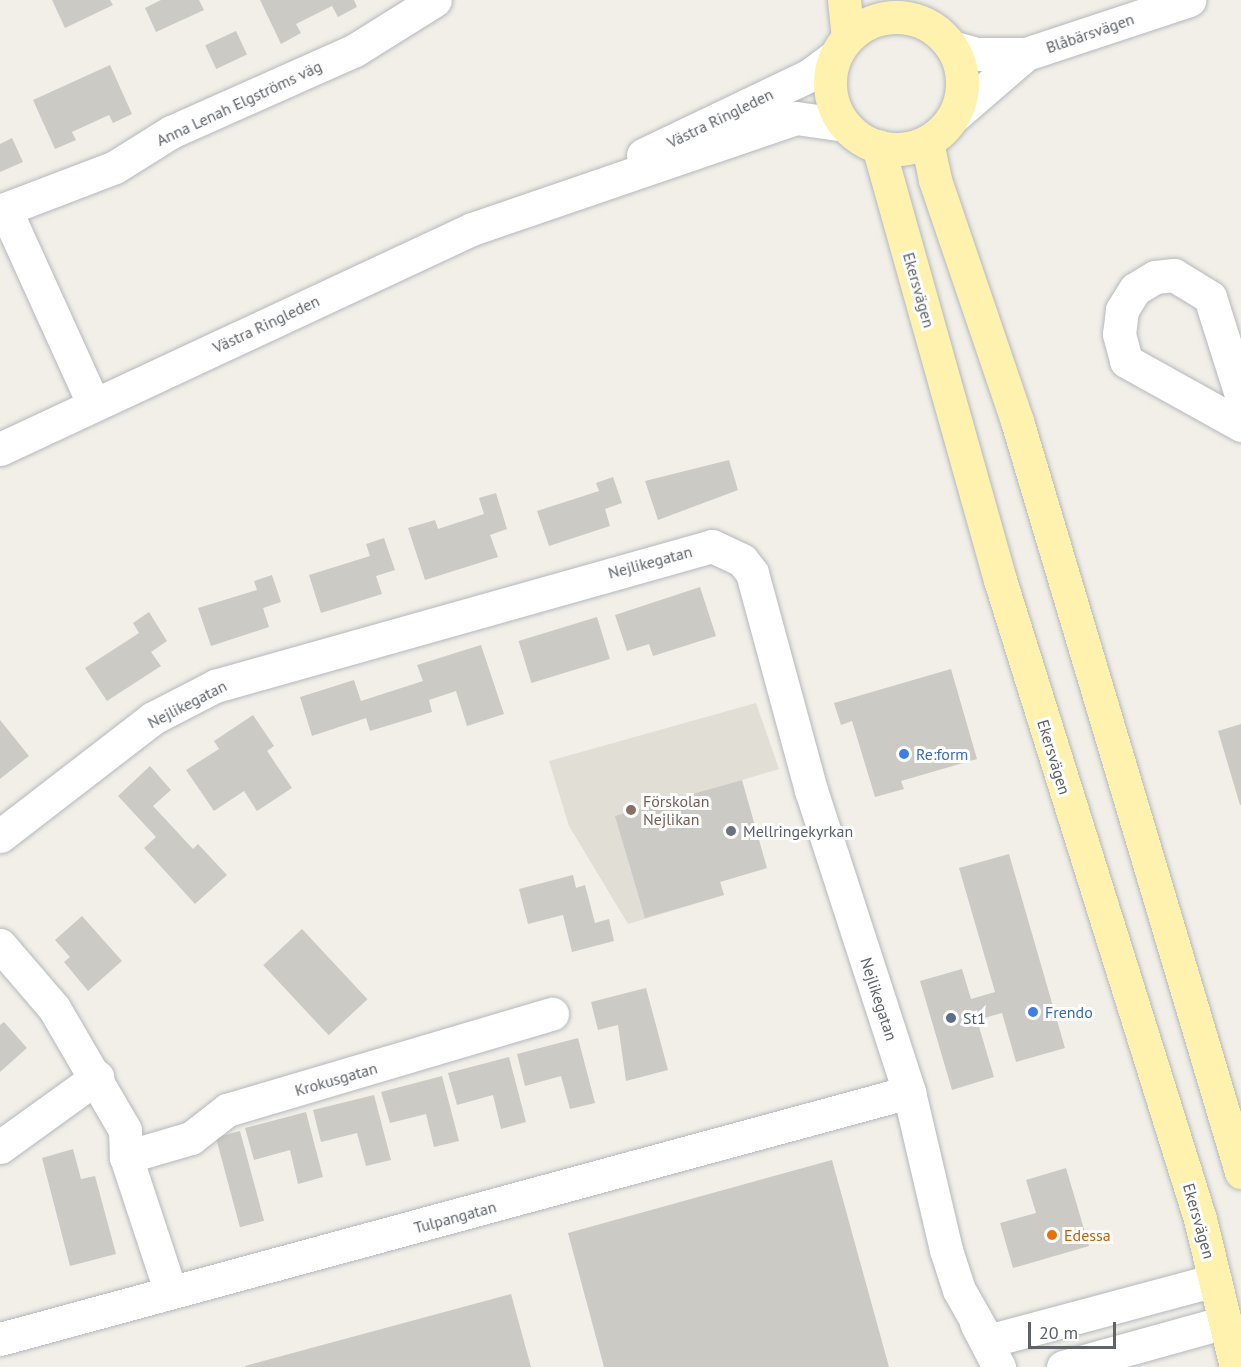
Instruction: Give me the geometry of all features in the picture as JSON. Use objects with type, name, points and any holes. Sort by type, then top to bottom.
[{"type":"main road","points":[[842,46],[878,18],[921,13],[952,47],[962,80],[952,117],[927,142],[878,146],[845,125],[831,98],[842,46],[844,0]]},
{"type":"main road","points":[[927,142],[935,180],[1017,421],[1241,1172]]},
{"type":"main road","name":"Ekersvägen","points":[[878,146],[1000,580],[1228,1276],[1236,1367]]},
{"type":"street","name":"Anna Lenah Elgströms väg","points":[[94,405],[2,210],[115,167],[171,132],[355,50],[435,0]]},
{"type":"street","name":"Blåbärsvägen","points":[[952,47],[976,54],[1026,54],[1189,0]]},
{"type":"street","name":"Västra Ringleden","points":[[695,143],[810,75],[842,46]]},
{"type":"street","name":"Blåbärsvägen","points":[[952,117],[1026,54]]},
{"type":"street","name":"Västra Ringleden","points":[[0,449],[472,229],[695,143],[796,118],[845,125]]},
{"type":"street","points":[[1240,386],[1210,297],[1199,287],[1174,275],[1155,277],[1135,289],[1122,310],[1119,334],[1126,361],[1241,424]]},
{"type":"street","name":"Nejlikegatan","points":[[0,836],[153,718],[215,686],[712,546],[736,557],[752,573],[811,790],[909,1092],[959,1290],[994,1354]]},
{"type":"street","points":[[0,945],[54,1008],[97,1077],[125,1130],[126,1157],[170,1290]]},
{"type":"street","name":"Krokusgatan","points":[[126,1157],[191,1138],[227,1110],[552,1014]]},
{"type":"street","points":[[0,1147],[97,1077]]},
{"type":"street","name":"Tulpangatan","points":[[0,1339],[170,1290],[909,1092]]},
{"type":"street","points":[[994,1354],[1228,1276]]},
{"type":"street","points":[[1063,1367],[1233,1320]]},
{"type":"shaded area","name":"Förskolan Nejlikan","points":[[756,703],[779,769],[694,794],[724,895],[628,924],[569,826],[549,761]]},
{"type":"building","points":[[52,0],[110,0],[113,5],[65,28]]},
{"type":"building","points":[[161,0],[199,0],[204,10],[156,32],[145,8]]},
{"type":"building","points":[[260,0],[354,0],[357,7],[338,17],[332,6],[296,24],[301,33],[281,44]]},
{"type":"building","points":[[236,31],[247,55],[216,69],[205,45]]},
{"type":"building","points":[[110,65],[132,114],[113,123],[109,115],[72,132],[76,140],[55,149],[33,100]]},
{"type":"building","points":[[12,138],[23,162],[0,172],[0,144]]},
{"type":"building","points":[[729,460],[738,490],[658,520],[645,481]]},
{"type":"building","points":[[613,477],[622,503],[605,509],[610,526],[549,546],[537,511],[599,491],[596,483]]},
{"type":"building","points":[[496,493],[507,529],[490,535],[498,557],[425,580],[408,528],[435,520],[438,529],[484,514],[479,498]]},
{"type":"building","points":[[384,538],[395,570],[376,576],[382,594],[321,613],[309,575],[370,556],[366,544]]},
{"type":"building","points":[[272,575],[281,602],[263,608],[269,627],[211,646],[198,608],[257,590],[254,581]]},
{"type":"building","points":[[700,587],[716,636],[653,656],[649,644],[627,651],[615,615]]},
{"type":"building","points":[[149,612],[167,641],[151,652],[161,666],[107,701],[85,668],[139,633],[133,623]]},
{"type":"building","points":[[597,617],[610,659],[531,683],[519,641]]},
{"type":"building","points":[[481,645],[504,714],[467,726],[456,691],[429,700],[432,712],[370,731],[366,718],[312,736],[300,697],[354,680],[361,701],[423,681],[417,665]]},
{"type":"building","points":[[951,669],[977,759],[901,781],[904,789],[875,797],[852,721],[841,725],[834,703]]},
{"type":"building","points":[[253,715],[274,746],[267,751],[292,788],[257,811],[244,791],[214,811],[186,770],[219,749],[214,741]]},
{"type":"building","points":[[0,720],[29,756],[0,779]]},
{"type":"building","points":[[1241,724],[1241,805],[1240,805],[1218,731]]},
{"type":"building","points":[[150,766],[171,790],[153,806],[193,849],[198,844],[227,875],[195,904],[144,848],[156,837],[118,796]]},
{"type":"building","points":[[742,780],[767,868],[720,882],[724,895],[645,918],[615,816]]},
{"type":"building","points":[[1009,854],[1065,1048],[1016,1062],[1002,1013],[977,1020],[994,1077],[952,1090],[920,981],[962,969],[971,999],[995,992],[959,868]]},
{"type":"building","points":[[573,875],[576,888],[585,885],[595,923],[609,919],[614,941],[572,952],[563,915],[528,924],[519,889]]},
{"type":"building","points":[[82,916],[122,961],[88,991],[64,962],[70,957],[55,940]]},
{"type":"building","points":[[302,929],[367,999],[329,1035],[263,965]]},
{"type":"building","points":[[646,988],[668,1070],[626,1081],[618,1025],[598,1030],[591,1002]]},
{"type":"building","points":[[4,1022],[27,1048],[0,1072],[0,1025]]},
{"type":"building","points":[[578,1038],[595,1103],[570,1109],[561,1076],[525,1086],[517,1054]]},
{"type":"building","points":[[509,1057],[526,1122],[501,1129],[493,1095],[457,1105],[448,1073]]},
{"type":"building","points":[[442,1076],[459,1141],[434,1147],[426,1114],[390,1123],[381,1092]]},
{"type":"building","points":[[374,1095],[391,1160],[366,1166],[357,1133],[321,1142],[313,1110]]},
{"type":"building","points":[[306,1112],[323,1177],[298,1184],[290,1150],[254,1160],[245,1128]]},
{"type":"building","points":[[240,1131],[264,1221],[240,1227],[216,1137]]},
{"type":"building","points":[[73,1149],[81,1179],[95,1176],[116,1254],[70,1266],[42,1158]]},
{"type":"building","points":[[832,1160],[889,1367],[604,1367],[568,1233]]},
{"type":"building","points":[[1066,1168],[1089,1246],[1013,1268],[1000,1223],[1036,1213],[1026,1180]]},
{"type":"building","points":[[511,1294],[531,1367],[245,1366]]},
{"type":"place","name":"Re:form","points":[[904,754]]},
{"type":"place","name":"Förskolan Nejlikan","points":[[631,810]]},
{"type":"place","name":"Mellringekyrkan","points":[[731,831]]},
{"type":"place","name":"Frendo","points":[[1033,1012]]},
{"type":"place","name":"St1","points":[[951,1018]]},
{"type":"place","name":"Edessa","points":[[1052,1235]]}]
